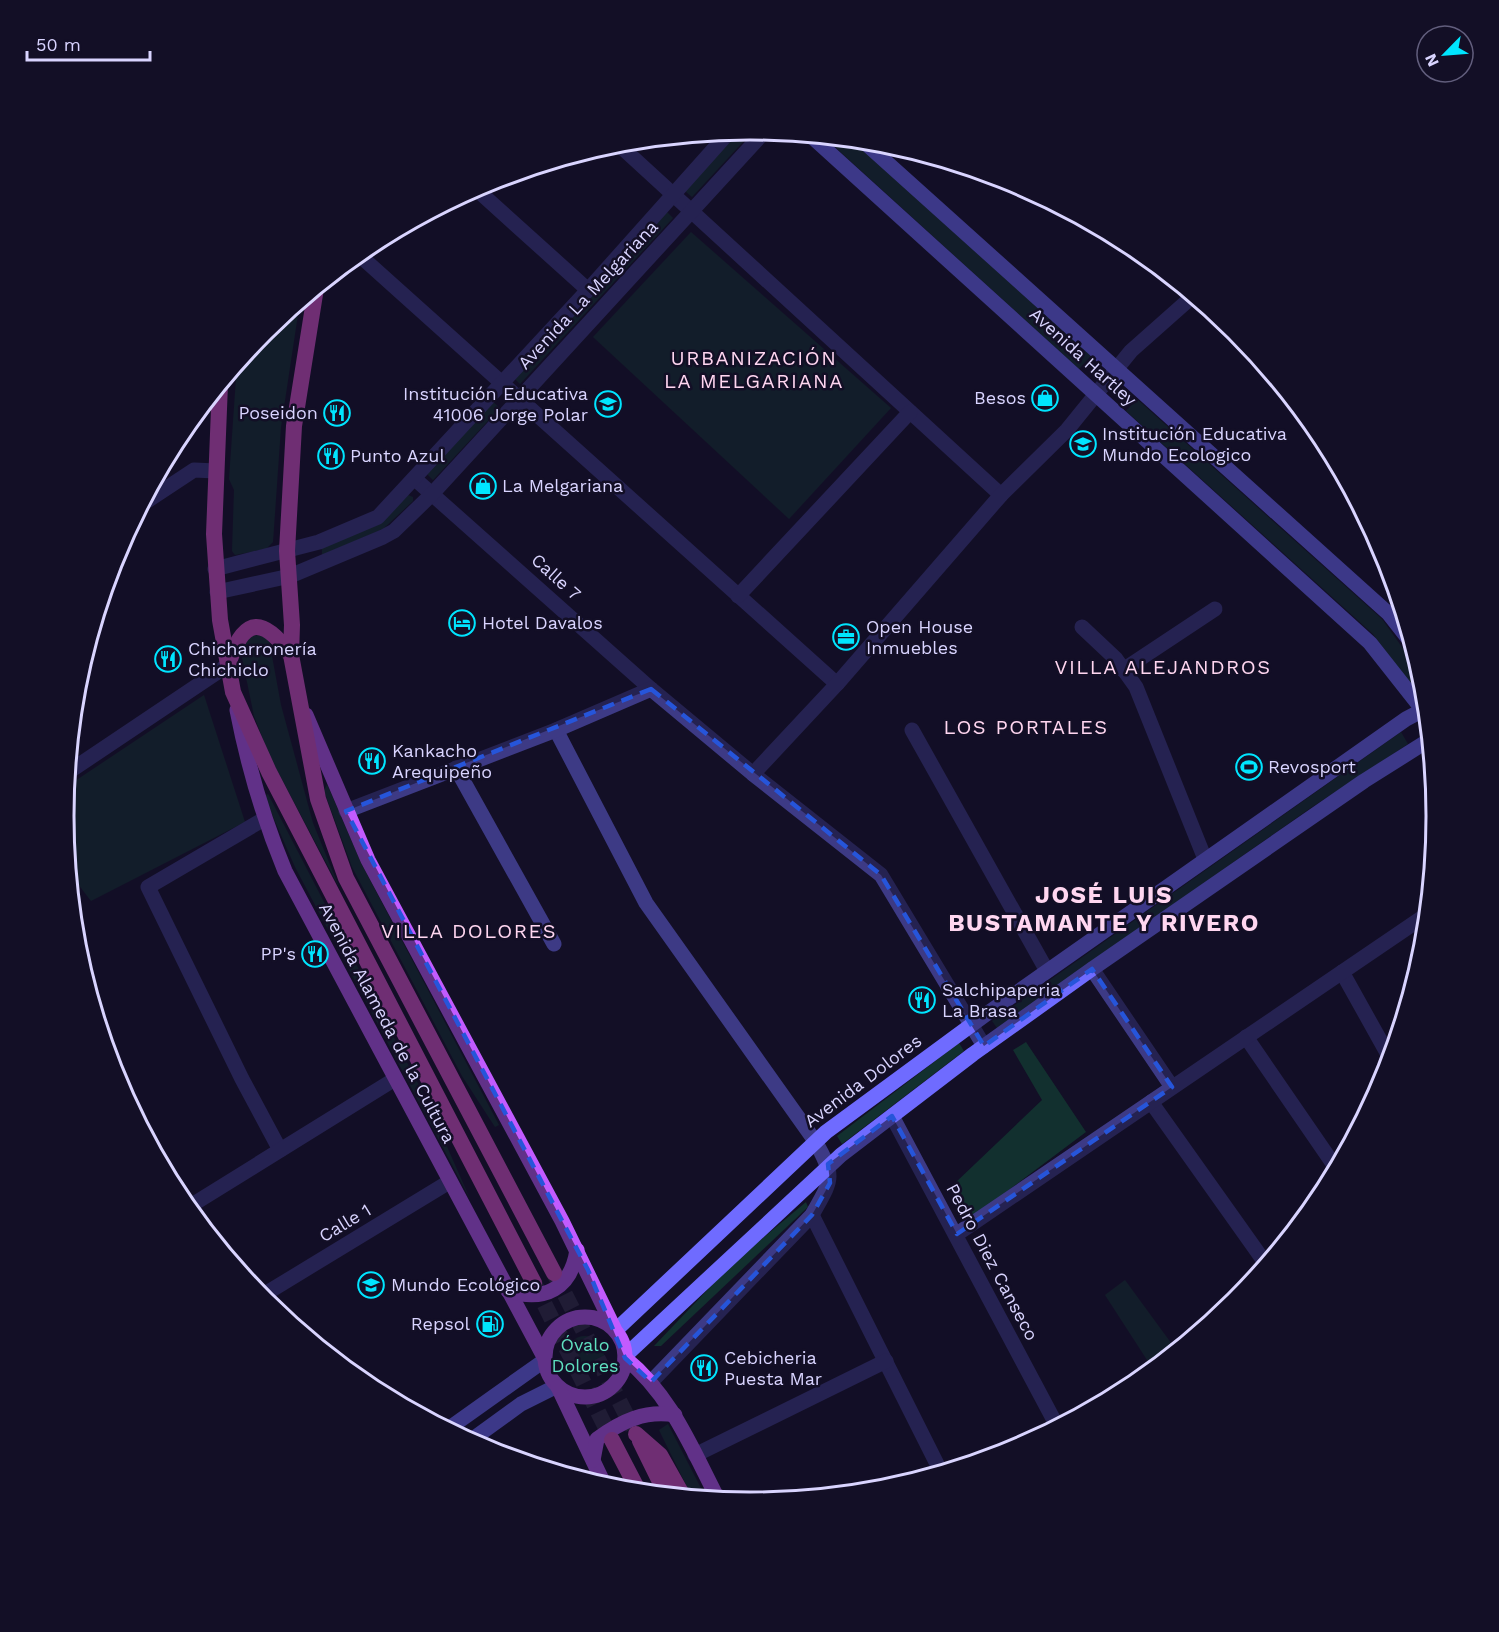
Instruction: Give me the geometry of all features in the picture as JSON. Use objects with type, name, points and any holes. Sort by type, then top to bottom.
[{"type":"highway","name":"Avenida Alameda de la Cultura","points":[[314,300],[294,426],[287,551],[290,576],[291,655],[318,799],[346,878],[554,1273]]},
{"type":"highway","name":"Avenida Alameda de la Cultura","points":[[219,396],[216,471],[216,591],[233,692],[285,804],[534,1283]]},
{"type":"highway","points":[[228,665],[236,641],[248,628],[257,627],[277,635],[291,655]]},
{"type":"highway","points":[[662,1486],[634,1431],[660,1455],[678,1488]]},
{"type":"highway","points":[[612,1440],[634,1482]]},
{"type":"main road","name":"Avenida Hartley","points":[[820,144],[1370,643],[1415,699]]},
{"type":"main road","name":"Avenida Hartley","points":[[875,152],[1389,614],[1397,625]]},
{"type":"main road","name":"Avenida Alameda de la Cultura","points":[[233,692],[251,780],[285,871],[544,1358]]},
{"type":"main road","name":"Avenida Alameda de la Cultura","points":[[300,703],[368,860],[577,1250],[615,1329]]},
{"type":"main road","name":"Avenida Dolores","points":[[615,1329],[815,1141],[971,1024],[1406,719],[1418,714]]},
{"type":"main road","points":[[478,1435],[521,1404],[558,1387],[582,1397],[602,1394],[617,1382],[626,1356],[828,1164],[984,1046],[1092,969],[1364,781],[1422,745]]},
{"type":"main road","points":[[508,1291],[523,1295],[539,1295],[554,1290],[567,1279],[574,1266],[577,1250]]},
{"type":"main road","points":[[599,1475],[558,1387],[551,1378],[544,1358],[547,1343],[553,1332],[563,1322],[576,1317],[602,1320],[615,1329],[623,1342],[626,1356],[651,1382],[675,1415],[714,1491]]},
{"type":"main road","points":[[455,1424],[544,1358]]},
{"type":"main road","points":[[593,1460],[597,1439],[608,1431],[650,1413],[675,1415]]},
{"type":"street","name":"Avenida La Melgariana","points":[[216,591],[290,576],[394,531],[432,494],[757,140]]},
{"type":"street","name":"Avenida La Melgariana","points":[[215,569],[319,542],[378,517],[588,290],[721,141]]},
{"type":"street","points":[[627,151],[1000,495]]},
{"type":"street","points":[[483,195],[588,290]]},
{"type":"street","points":[[365,260],[837,684]]},
{"type":"street","points":[[753,774],[837,684],[1000,495],[1066,430],[1131,351],[1187,301]]},
{"type":"street","points":[[738,596],[910,412]]},
{"type":"street","points":[[153,498],[194,470],[216,471]]},
{"type":"street","name":"Calle 7","points":[[415,479],[651,689],[753,774],[881,875],[984,1046]]},
{"type":"street","points":[[1123,670],[1215,609]]},
{"type":"street","points":[[1082,627],[1136,687],[1205,859]]},
{"type":"street","points":[[75,767],[228,665]]},
{"type":"street","points":[[346,811],[556,730],[651,689]]},
{"type":"street","points":[[556,730],[646,903],[815,1141],[828,1164],[830,1183],[812,1215],[651,1382]]},
{"type":"street","points":[[912,730],[1047,971]]},
{"type":"street","points":[[456,768],[554,944]]},
{"type":"street","points":[[264,819],[148,887],[242,1079],[280,1150]]},
{"type":"street","points":[[957,1234],[1417,921]]},
{"type":"street","points":[[1092,969],[1172,1088]]},
{"type":"street","points":[[1342,972],[1384,1048]]},
{"type":"street","points":[[1246,1037],[1331,1161]]},
{"type":"street","points":[[195,1203],[395,1079]]},
{"type":"street","points":[[1150,1102],[1262,1258]]},
{"type":"street","name":"Pedro Diez Canseco","points":[[892,1116],[1054,1419]]},
{"type":"street","name":"Calle 1","points":[[269,1292],[449,1182]]},
{"type":"street","points":[[812,1215],[937,1465]]},
{"type":"street","points":[[695,1455],[886,1361]]},
{"type":"highlighted area","points":[[651,689],[881,875],[984,1046],[1092,969],[1172,1087],[957,1234],[892,1116],[828,1164],[830,1183],[812,1215],[651,1382],[625,1358],[588,1270],[346,811]]},
{"type":"green space","points":[[731,140],[745,140],[692,197],[685,191]]},
{"type":"green space","points":[[833,145],[862,150],[1091,356],[1079,369]]},
{"type":"green space","points":[[667,212],[673,218],[520,384],[514,378]]},
{"type":"green space","points":[[691,232],[891,408],[789,519],[593,337]]},
{"type":"green space","points":[[298,313],[281,427],[273,542],[266,549],[235,555],[232,551],[234,490],[229,479],[236,376],[271,338]]},
{"type":"green space","points":[[1137,399],[1382,619],[1404,651],[1414,689],[1373,634],[1126,411]]},
{"type":"green space","points":[[493,402],[500,408],[433,480],[427,474]]},
{"type":"green space","points":[[408,495],[413,497],[413,501],[383,529],[322,555],[322,547]]},
{"type":"green space","points":[[260,635],[269,640],[281,705],[313,823],[339,887],[270,757],[254,716],[240,648],[246,637]]},
{"type":"green space","points":[[204,695],[245,822],[91,901],[77,883],[75,781]]},
{"type":"green space","points":[[1401,732],[1408,744],[1309,809],[997,1028],[992,1021]]},
{"type":"green space","points":[[327,784],[361,863],[499,1125],[495,1127],[462,1076],[352,867],[324,791]]},
{"type":"green space","points":[[268,794],[427,1101],[470,1199],[295,867],[264,796]]},
{"type":"green space","points":[[1026,1042],[1086,1132],[970,1219],[954,1184],[1042,1100],[1013,1050]]},
{"type":"green space","points":[[959,1043],[964,1051],[842,1144],[837,1136]]},
{"type":"green space","points":[[806,1202],[808,1207],[661,1346],[654,1346],[734,1262]]},
{"type":"green space","points":[[1125,1280],[1171,1343],[1148,1361],[1105,1295]]},
{"type":"green space","name":"Óvalo Dolores","points":[[585,1336],[592,1337],[598,1342],[603,1348],[603,1362],[598,1368],[592,1373],[585,1374],[578,1373],[572,1368],[567,1362],[566,1355],[567,1348],[572,1342],[578,1337]]},
{"type":"green space","points":[[668,1424],[702,1491],[688,1489],[659,1430]]},
{"type":"tunnel","points":[[554,1273],[633,1428]]},
{"type":"tunnel","points":[[534,1283],[612,1440]]},
{"type":"place","name":"Besos","points":[[1045,398]]},
{"type":"place","name":"Institución Educativa 41006 Jorge Polar","points":[[608,404]]},
{"type":"place","name":"Poseidon","points":[[337,413]]},
{"type":"place","name":"Institución Educativa Mundo Ecologico","points":[[1083,444]]},
{"type":"place","name":"Punto Azul","points":[[331,456]]},
{"type":"place","name":"La Melgariana","points":[[483,486]]},
{"type":"place","name":"Hotel Davalos","points":[[462,623]]},
{"type":"place","name":"Open House Inmuebles","points":[[846,637]]},
{"type":"place","name":"Chicharronería Chichiclo","points":[[168,659]]},
{"type":"place","name":"Kankacho Arequipeño","points":[[372,761]]},
{"type":"place","name":"Revosport","points":[[1249,767]]},
{"type":"place","name":"PP's","points":[[315,954]]},
{"type":"place","name":"Salchipaperia La Brasa","points":[[922,1000]]},
{"type":"place","name":"Mundo Ecológico","points":[[371,1285]]},
{"type":"place","name":"Repsol","points":[[490,1324]]},
{"type":"place","name":"Cebicheria Puesta Mar","points":[[704,1368]]},
{"type":"district","name":"URBANIZACIÓN LA MELGARIANA","points":[[754,370]]},
{"type":"district","name":"VILLA ALEJANDROS","points":[[1163,667]]},
{"type":"district","name":"LOS PORTALES","points":[[1026,727]]},
{"type":"district","name":"JOSÉ LUIS BUSTAMANTE Y RIVERO","points":[[1104,909]]},
{"type":"district","name":"VILLA DOLORES","points":[[469,931]]}]
